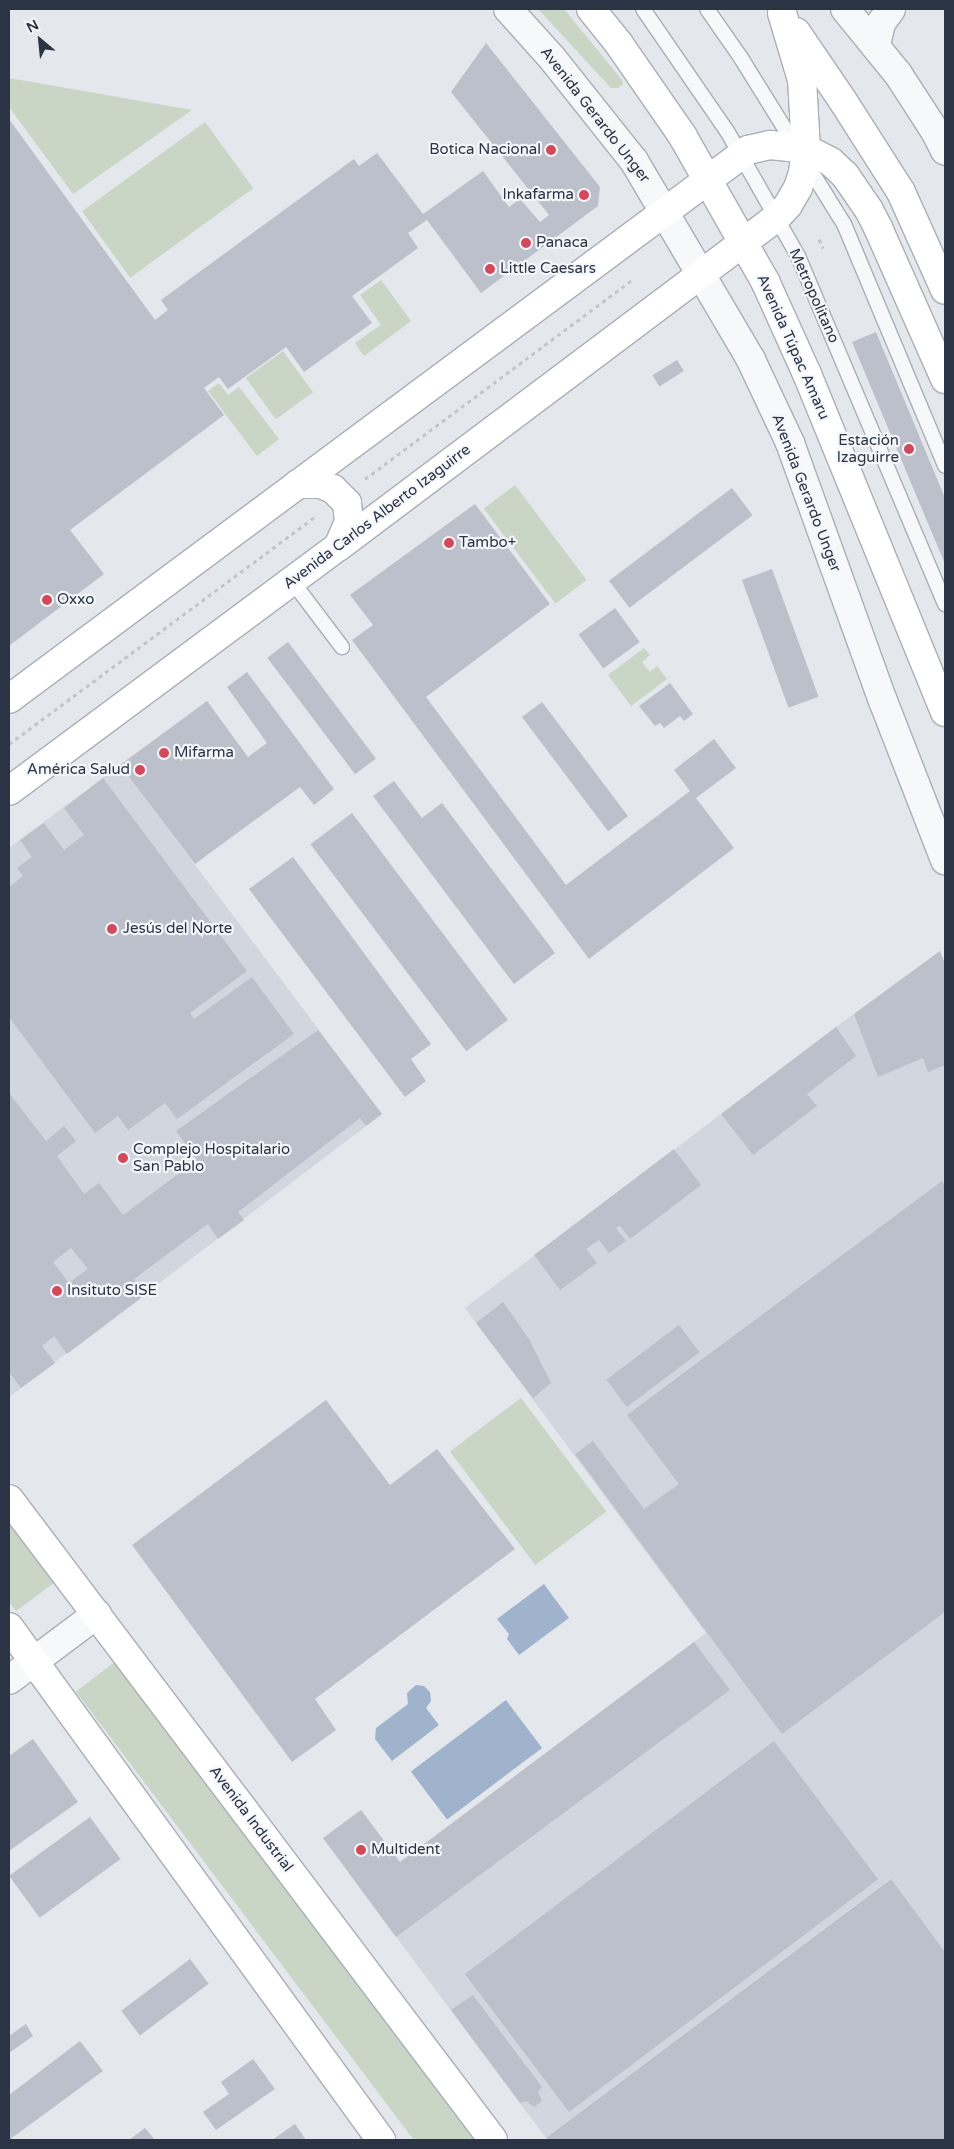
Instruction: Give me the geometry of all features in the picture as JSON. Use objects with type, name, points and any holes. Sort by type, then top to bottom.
[{"type":"main road","name":"Avenida Túpac Amaru","points":[[591,9],[668,114],[744,241],[765,281],[807,374],[945,712]]},
{"type":"main road","points":[[781,11],[843,101],[901,192],[945,290]]},
{"type":"main road","name":"Avenida Carlos Alberto Izaguirre","points":[[9,791],[338,547],[777,217],[788,206],[798,188],[802,152],[802,80],[781,11]]},
{"type":"main road","points":[[9,699],[707,178],[748,150],[770,145],[822,156],[837,167],[853,185],[869,210],[945,379]]},
{"type":"main road","points":[[298,484],[320,484],[333,489],[347,503],[349,522],[338,547]]},
{"type":"main road","name":"Avenida Industrial","points":[[9,1499],[493,2140]]},
{"type":"main road","points":[[9,1627],[381,2140]]},
{"type":"street","name":"Avenida Gerardo Unger","points":[[508,9],[552,58],[629,155],[665,210],[751,360],[790,443],[883,701],[945,860]]},
{"type":"street","points":[[845,9],[876,45],[931,124],[945,151]]},
{"type":"street","points":[[876,45],[881,23],[891,9]]},
{"type":"street","points":[[9,1680],[97,1614]]},
{"type":"lane","name":"Metropolitano","points":[[643,9],[741,154],[798,256],[945,604]]},
{"type":"lane","points":[[706,9],[741,58],[802,152],[844,224],[945,466]]},
{"type":"lane","points":[[718,9],[741,58]]},
{"type":"lane","points":[[292,581],[342,647]]},
{"type":"shaded area","points":[[120,765],[382,1114],[9,1397],[9,1231],[40,1208],[9,1165],[9,848]]},
{"type":"shaded area","points":[[940,951],[945,964],[945,1952],[890,1879],[546,2138],[362,1891],[706,1633],[465,1308],[836,1027]]},
{"type":"green space","points":[[538,9],[564,9],[622,80],[623,84],[618,88],[611,88]]},
{"type":"green space","points":[[9,78],[192,110],[73,194],[9,107]]},
{"type":"green space","points":[[205,122],[253,188],[130,278],[82,211]]},
{"type":"green space","points":[[381,280],[411,321],[364,356],[355,343],[381,325],[360,295]]},
{"type":"green space","points":[[283,351],[313,392],[276,419],[246,378]]},
{"type":"green space","points":[[219,383],[228,395],[239,387],[279,439],[257,456],[208,391]]},
{"type":"green space","points":[[515,485],[587,580],[555,604],[484,508]]},
{"type":"green space","points":[[644,648],[650,655],[642,662],[650,672],[657,666],[667,679],[631,706],[608,675]]},
{"type":"green space","points":[[521,1398],[606,1511],[535,1565],[450,1452]]},
{"type":"green space","points":[[9,1522],[54,1583],[16,1611],[9,1602]]},
{"type":"green space","points":[[115,1662],[474,2139],[414,2140],[76,1691]]},
{"type":"water","points":[[544,1584],[569,1618],[519,1655],[507,1639],[509,1634],[497,1619]]},
{"type":"water","points":[[416,1685],[424,1686],[430,1692],[431,1701],[426,1708],[439,1725],[392,1761],[375,1739],[376,1728],[408,1704],[407,1693]]},
{"type":"water","points":[[506,1700],[542,1748],[447,1820],[411,1772]]},
{"type":"building","points":[[486,43],[600,187],[598,206],[481,293],[427,220],[408,233],[418,248],[352,296],[372,323],[304,372],[286,347],[228,389],[219,377],[204,388],[224,415],[70,530],[104,574],[9,646],[9,119],[155,320],[168,310],[161,300],[354,159],[359,166],[377,153],[423,214],[483,171],[509,207],[520,199],[540,222],[549,215],[451,92]]},
{"type":"building","points":[[876,332],[945,498],[945,564],[852,342]]},
{"type":"building","points":[[677,360],[684,371],[659,386],[652,375]]},
{"type":"building","points":[[732,488],[752,515],[629,608],[609,581]]},
{"type":"building","points":[[475,504],[550,604],[426,697],[566,885],[690,791],[674,770],[714,739],[736,768],[696,798],[734,848],[589,959],[352,640],[373,625],[350,595]]},
{"type":"building","points":[[772,569],[819,697],[788,708],[742,580]]},
{"type":"building","points":[[615,608],[640,642],[603,668],[579,634]]},
{"type":"building","points":[[288,642],[376,759],[355,774],[267,658]]},
{"type":"building","points":[[247,672],[334,789],[314,805],[300,787],[195,864],[120,765],[207,701],[248,757],[267,743],[227,687]]},
{"type":"building","points":[[670,683],[693,714],[684,721],[680,716],[664,728],[660,723],[655,726],[639,706]]},
{"type":"building","points":[[542,702],[628,816],[608,831],[522,717]]},
{"type":"building","name":"Jesús del Norte","points":[[103,778],[247,971],[190,1013],[194,1019],[252,977],[294,1034],[177,1119],[165,1103],[128,1130],[118,1116],[95,1133],[9,1017],[9,887],[23,876],[17,868],[32,857],[20,840],[44,823],[64,850],[84,835],[64,808]]},
{"type":"building","points":[[394,781],[422,818],[442,803],[555,953],[514,984],[373,796]]},
{"type":"building","points":[[352,813],[508,1020],[466,1051],[310,844]]},
{"type":"building","points":[[293,857],[431,1044],[411,1059],[426,1081],[405,1097],[249,889]]},
{"type":"building","points":[[940,951],[945,964],[945,1065],[928,1072],[923,1058],[878,1077],[854,1014]]},
{"type":"building","points":[[836,1027],[856,1056],[807,1094],[817,1106],[753,1155],[721,1114]]},
{"type":"building","points":[[318,1030],[382,1114],[366,1126],[360,1118],[238,1212],[244,1220],[218,1239],[208,1224],[134,1279],[145,1295],[67,1354],[54,1336],[42,1346],[55,1363],[21,1388],[9,1372],[9,1093],[46,1141],[64,1126],[76,1141],[57,1156],[84,1194],[99,1183],[123,1215],[197,1160],[176,1131]],"holes":[[[71,1248],[88,1269],[69,1283],[53,1262]]]},
{"type":"building","points":[[674,1149],[701,1185],[630,1239],[620,1226],[616,1228],[626,1241],[609,1253],[599,1240],[586,1249],[597,1263],[560,1290],[534,1255]]},
{"type":"building","points":[[942,1181],[945,1186],[945,1612],[782,1734],[575,1454],[593,1441],[644,1509],[679,1484],[627,1415]]},
{"type":"building","points":[[503,1302],[529,1339],[551,1383],[533,1398],[476,1323]]},
{"type":"building","points":[[679,1325],[699,1352],[627,1407],[606,1380]]},
{"type":"building","points":[[326,1400],[390,1485],[437,1449],[515,1549],[315,1699],[336,1730],[292,1762],[132,1545]]},
{"type":"building","points":[[694,1642],[730,1690],[396,1937],[323,1838],[361,1810],[400,1862]]},
{"type":"building","points":[[33,1739],[78,1802],[9,1851],[9,1756]]},
{"type":"building","points":[[774,1741],[878,1879],[569,2112],[465,1974]]},
{"type":"building","points":[[90,1817],[121,1859],[40,1918],[9,1876]]},
{"type":"building","points":[[891,1879],[945,1952],[945,2140],[548,2140],[546,2138]]},
{"type":"building","points":[[190,1959],[209,1984],[140,2036],[121,2011]]},
{"type":"building","points":[[473,1995],[542,2087],[538,2092],[542,2101],[534,2107],[526,2101],[520,2103],[451,2010]]},
{"type":"building","points":[[26,2024],[33,2036],[9,2053],[9,2036]]},
{"type":"building","points":[[80,2041],[103,2071],[9,2140],[9,2095]]},
{"type":"building","points":[[253,2059],[275,2089],[216,2130],[203,2112],[229,2094],[221,2082]]},
{"type":"building","points":[[295,2124],[306,2140],[272,2140]]},
{"type":"building","points":[[145,2128],[155,2140],[129,2140]]},
{"type":"place","name":"Botica Nacional","points":[[551,150]]},
{"type":"place","name":"Inkafarma","points":[[584,195]]},
{"type":"place","name":"Panaca","points":[[526,243]]},
{"type":"place","name":"Little Caesars","points":[[490,269]]},
{"type":"place","name":"Estación Izaguirre","points":[[909,449]]},
{"type":"place","name":"Tambo+","points":[[449,543]]},
{"type":"place","name":"Oxxo","points":[[47,600]]},
{"type":"place","name":"Mifarma","points":[[164,753]]},
{"type":"place","name":"América Salud","points":[[140,770]]},
{"type":"place","name":"Jesús del Norte","points":[[112,929]]},
{"type":"place","name":"Complejo Hospitalario San Pablo","points":[[123,1158]]},
{"type":"place","name":"Insituto SISE","points":[[57,1291]]},
{"type":"place","name":"Multident","points":[[361,1850]]}]
